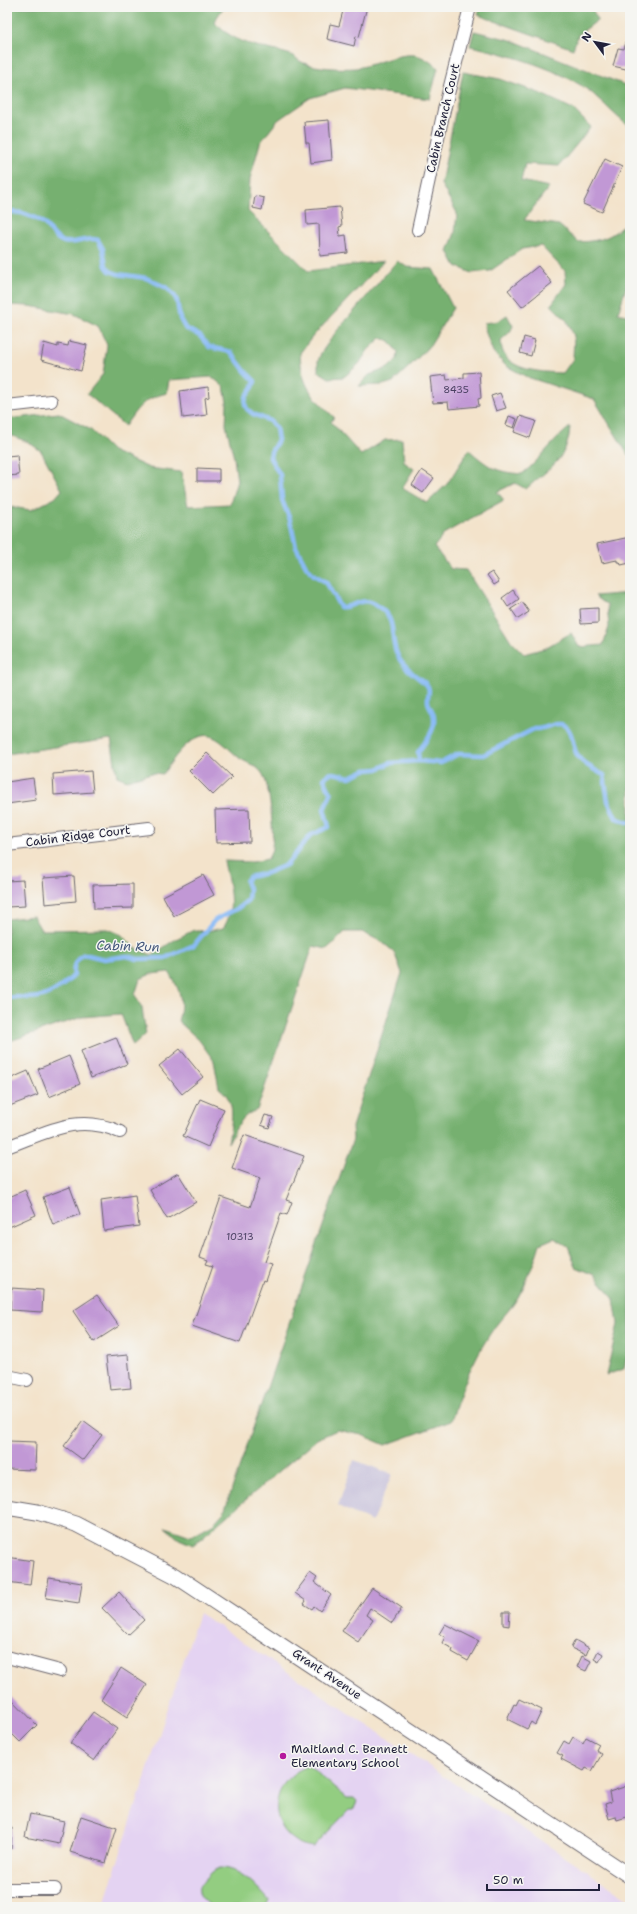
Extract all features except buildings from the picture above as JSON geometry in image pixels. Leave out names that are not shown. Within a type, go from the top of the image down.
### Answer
[{"type":"street","name":"Cabin Branch Court","points":[[418,230],[444,110],[470,7]]},
{"type":"street","points":[[7,406],[51,401]]},
{"type":"street","name":"Cabin Ridge Court","points":[[7,845],[149,828]]},
{"type":"street","points":[[7,1147],[66,1125],[82,1123],[99,1124],[120,1132]]},
{"type":"street","points":[[7,1376],[26,1380]]},
{"type":"street","name":"Grant Avenue","points":[[7,1507],[37,1512],[76,1524],[176,1576],[206,1594],[630,1876]]},
{"type":"street","points":[[7,1656],[60,1671]]},
{"type":"street","points":[[7,1889],[55,1889]]},
{"type":"shaded area","points":[[354,1460],[392,1474],[372,1522],[338,1506]]},
{"type":"shaded area","name":"Maitland C. Bennett Elementary School","points":[[199,1613],[630,1900],[630,1907],[103,1907]]},
{"type":"green space","points":[[7,7],[226,7],[223,8],[214,22],[222,30],[249,44],[290,55],[309,65],[329,68],[355,68],[400,56],[415,55],[424,58],[438,68],[430,99],[345,88],[310,98],[278,120],[260,143],[250,179],[248,211],[308,271],[384,261],[313,336],[300,353],[303,374],[309,390],[334,417],[331,422],[361,455],[385,440],[402,439],[404,462],[414,469],[402,488],[427,503],[447,484],[469,450],[493,468],[505,472],[522,474],[535,463],[557,438],[570,427],[566,448],[550,469],[526,489],[515,483],[497,492],[504,500],[445,533],[434,547],[451,569],[466,570],[511,641],[524,654],[545,648],[571,633],[579,647],[603,645],[609,627],[607,605],[595,596],[630,593],[630,1342],[624,1369],[606,1375],[618,1324],[614,1299],[595,1275],[576,1267],[568,1246],[554,1238],[540,1244],[525,1284],[513,1305],[492,1330],[472,1366],[451,1421],[385,1445],[362,1435],[337,1430],[317,1439],[193,1545],[179,1539],[165,1527],[191,1536],[214,1523],[224,1512],[353,1139],[352,1127],[402,973],[394,952],[382,942],[362,932],[345,932],[327,949],[313,946],[257,1110],[251,1112],[243,1119],[228,1143],[232,1113],[229,1100],[219,1088],[214,1061],[199,1040],[178,1021],[181,1007],[180,995],[169,972],[151,974],[140,979],[135,995],[142,1008],[146,1034],[133,1046],[121,1014],[82,1017],[7,1042],[7,919],[33,916],[41,930],[108,929],[122,935],[135,948],[152,955],[176,939],[194,930],[207,931],[223,928],[230,913],[231,904],[224,861],[252,862],[268,859],[272,851],[272,821],[267,787],[262,773],[222,743],[213,737],[206,735],[198,737],[184,747],[163,774],[152,773],[127,780],[117,776],[111,739],[7,754],[7,531],[9,530],[11,507],[31,510],[55,498],[62,490],[41,451],[28,442],[7,434],[7,419],[59,413],[91,430],[112,451],[149,468],[181,472],[188,506],[230,504],[237,481],[234,458],[226,425],[227,402],[224,387],[212,377],[169,380],[167,393],[152,398],[142,404],[125,426],[87,394],[103,374],[107,345],[98,326],[74,314],[29,306],[7,305]]},
{"type":"green space","points":[[480,7],[591,7],[598,20],[578,35],[573,49],[478,15]]},
{"type":"green space","points":[[474,31],[511,40],[630,87],[630,127],[593,94],[567,78],[517,58],[470,46]]},
{"type":"green space","points":[[463,72],[500,79],[539,93],[573,109],[591,127],[559,166],[525,164],[521,181],[549,187],[524,220],[559,225],[578,242],[601,239],[614,233],[630,216],[630,275],[618,313],[630,316],[630,458],[594,399],[527,377],[506,366],[493,352],[486,333],[484,323],[498,321],[507,315],[513,326],[510,332],[501,340],[502,350],[507,358],[514,364],[523,368],[543,372],[563,373],[573,359],[574,336],[567,321],[551,305],[566,284],[565,271],[541,246],[522,249],[490,271],[472,273],[456,266],[448,251],[455,233],[457,213],[441,184]]},
{"type":"green space","points":[[397,261],[407,267],[433,269],[453,308],[430,345],[393,382],[383,385],[359,386],[369,375],[388,368],[397,359],[398,352],[390,341],[381,338],[368,350],[359,364],[344,377],[329,378],[318,371],[318,361],[321,353],[336,332]]},
{"type":"green space","points":[[309,1766],[347,1798],[354,1798],[357,1801],[353,1810],[349,1810],[313,1847],[298,1842],[286,1832],[280,1822],[277,1811],[277,1800],[281,1789],[288,1779],[297,1771]]},
{"type":"green space","points":[[220,1868],[234,1871],[252,1882],[269,1901],[266,1907],[212,1907],[207,1903],[199,1893],[199,1886],[212,1872]]},
{"type":"waterway","points":[[7,210],[22,213],[40,221],[45,224],[60,241],[69,243],[89,239],[98,240],[103,249],[106,266],[110,271],[118,274],[146,278],[167,288],[174,295],[177,301],[180,319],[185,328],[200,336],[209,347],[231,352],[245,371],[255,381],[246,397],[245,404],[247,409],[253,414],[270,421],[276,428],[278,440],[271,452],[270,458],[280,475],[282,500],[290,520],[296,547],[306,566],[314,575],[326,582],[340,607],[363,601],[372,603],[381,608],[390,619],[394,646],[399,659],[405,667],[427,685],[429,692],[428,702],[433,713],[434,724],[428,739],[418,752],[419,761]]},
{"type":"waterway","name":"Cabin Run","points":[[7,998],[39,997],[54,991],[74,975],[75,963],[84,954],[104,959],[127,956],[138,959],[165,958],[194,945],[215,920],[238,908],[248,900],[249,889],[246,881],[249,877],[267,873],[286,865],[311,835],[329,827],[324,809],[331,794],[324,779],[332,773],[350,777],[365,770],[378,769],[390,763],[419,761],[441,763],[458,754],[483,755],[534,729],[560,724],[567,727],[571,734],[575,751],[579,758],[604,775],[608,801],[616,818],[630,823]]},
{"type":"place","name":"Maitland C. Bennett Elementary School","points":[[283,1756]]}]
